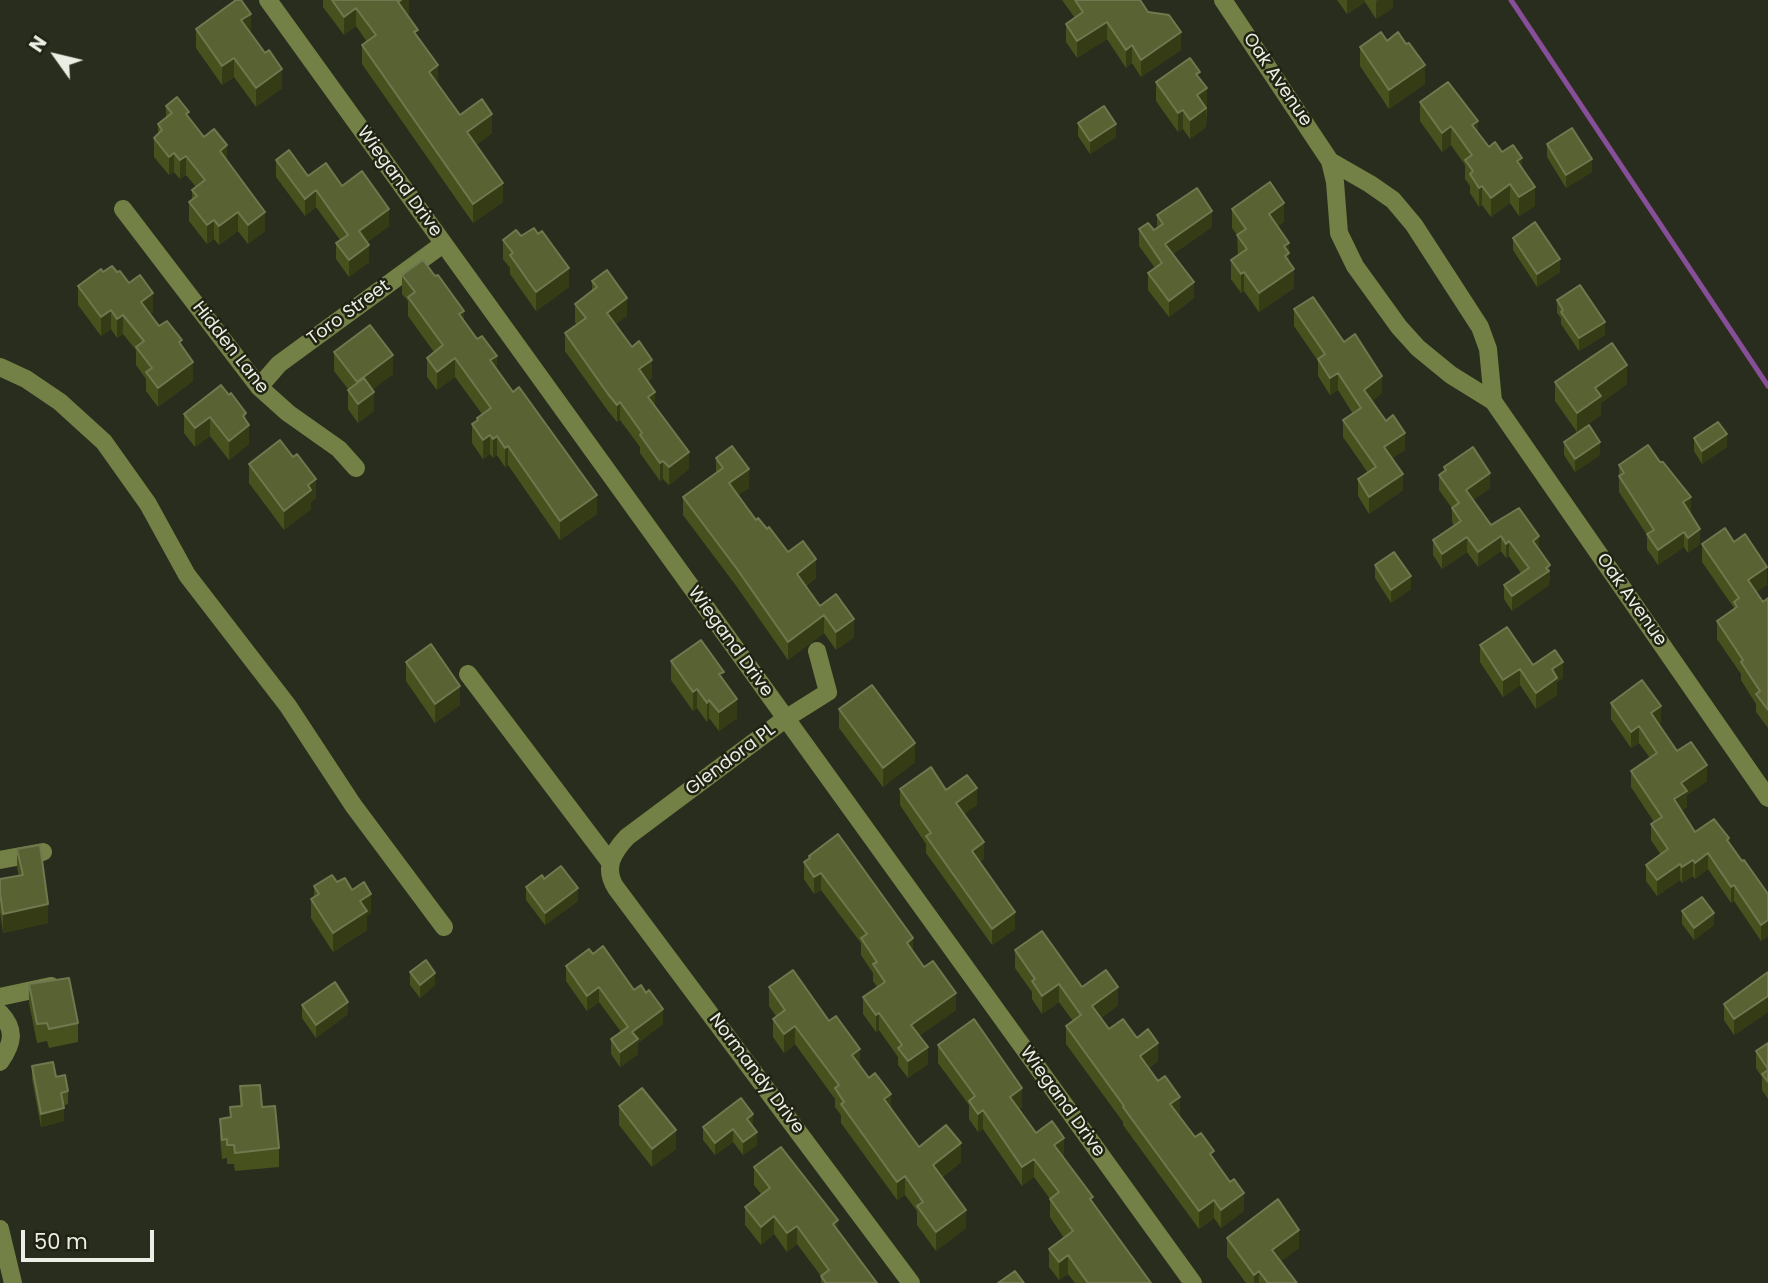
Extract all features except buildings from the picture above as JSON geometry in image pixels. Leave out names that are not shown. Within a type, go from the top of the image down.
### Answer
[{"type":"street","name":"Wiegand Drive","points":[[268,0],[1193,1283]]},
{"type":"street","name":"Oak Avenue","points":[[1223,0],[1330,161],[1335,182],[1339,233],[1356,266],[1399,327],[1418,348],[1451,375],[1493,401],[1768,798]]},
{"type":"street","name":"Oak Avenue","points":[[1330,161],[1393,200],[1414,225],[1480,327],[1488,349],[1493,401]]},
{"type":"street","name":"Hidden Lane","points":[[123,209],[259,387],[288,413],[339,449],[356,468]]},
{"type":"street","name":"Toro Street","points":[[259,387],[279,364],[443,244]]},
{"type":"street","points":[[0,368],[26,379],[60,402],[104,442],[148,504],[187,575],[288,706],[353,805],[444,927]]},
{"type":"street","name":"Glendora PL","points":[[610,862],[615,849],[627,837],[785,719],[828,692],[817,651]]},
{"type":"street","name":"Normandy Drive","points":[[468,674],[610,862],[616,888],[911,1283]]},
{"type":"street","points":[[0,860],[43,852]]},
{"type":"street","points":[[0,996],[63,984]]},
{"type":"street","points":[[0,1013],[11,1029],[12,1041],[0,1062]]},
{"type":"street","points":[[0,1229],[13,1283]]},
{"type":"waterway","points":[[1511,0],[1768,386]]}]
